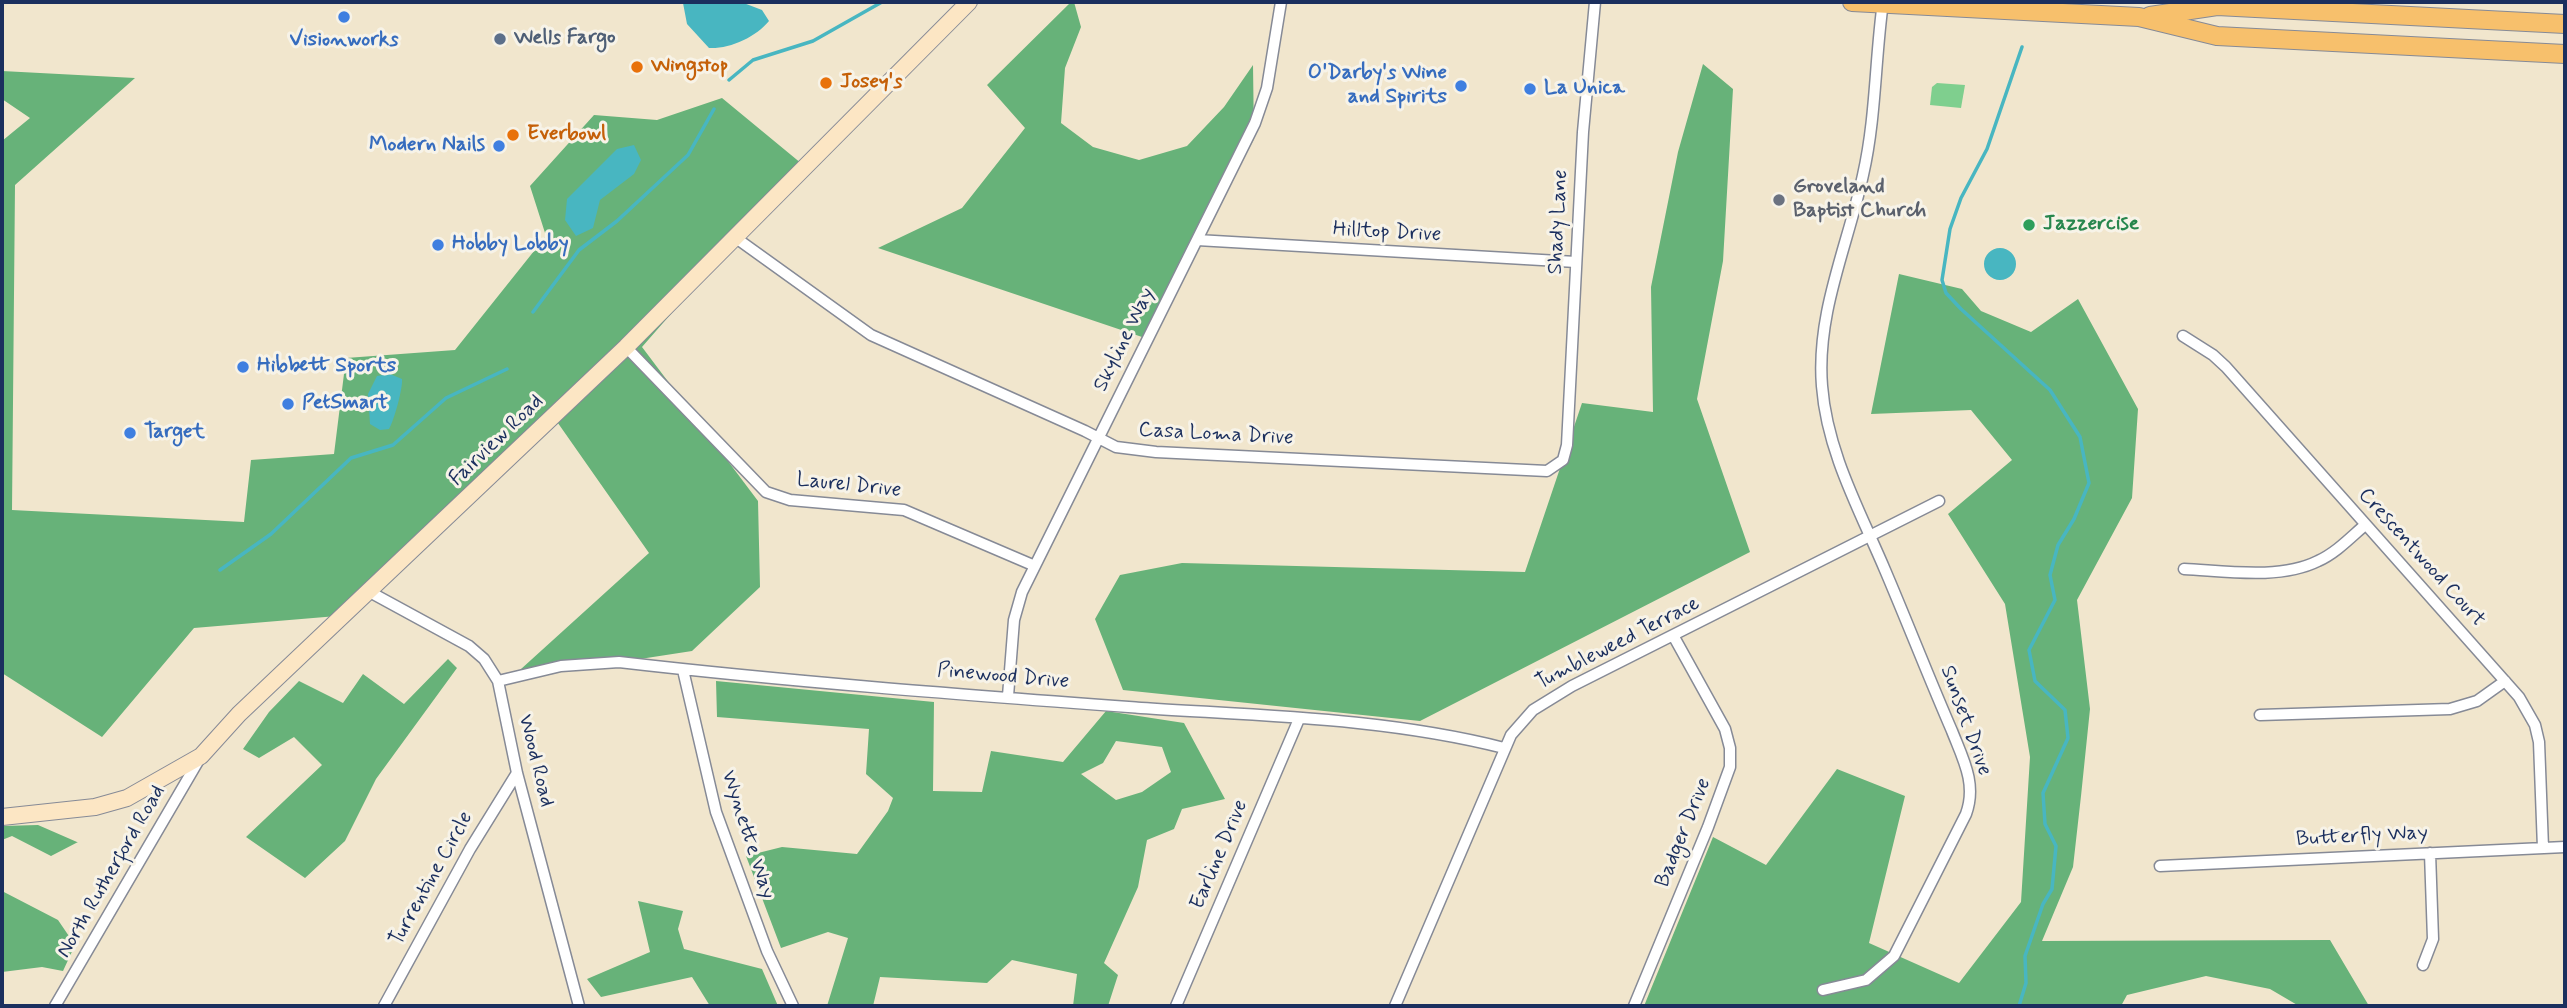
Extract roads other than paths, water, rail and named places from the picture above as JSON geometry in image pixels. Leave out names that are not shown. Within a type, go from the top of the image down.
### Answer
[{"type":"main road","points":[[1852,2],[2139,17],[2217,36],[2565,54]]},
{"type":"main road","points":[[2139,17],[2217,6],[2565,24]]},
{"type":"main road","points":[[2385,46],[2386,15]]},
{"type":"street","name":"Fairview Road","points":[[2,817],[112,803],[144,790],[201,756],[239,713],[626,347],[969,2]]},
{"type":"street","name":"Skyline Way","points":[[1008,696],[1014,620],[1035,566],[1263,103],[1281,2]]},
{"type":"street","name":"Shady Lane","points":[[1567,445],[1576,262],[1595,2]]},
{"type":"street","name":"Sunset Drive","points":[[1823,990],[1866,980],[1894,956],[1966,814],[1971,794],[1964,762],[1832,442],[1821,368],[1827,309],[1856,206],[1869,144],[1883,2]]},
{"type":"street","name":"Casa Loma Drive","points":[[736,238],[871,335],[1116,447],[1156,452],[1542,471],[1558,465],[1567,445]]},
{"type":"street","name":"Hilltop Drive","points":[[1197,240],[1576,262]]},
{"type":"street","name":"Crescentwood Court","points":[[2183,336],[2213,355],[2226,367],[2528,710],[2539,742],[2543,848]]},
{"type":"street","name":"Laurel Drive","points":[[626,347],[766,492],[790,500],[904,510],[1035,566]]},
{"type":"street","name":"Tumbleweed Terrace","points":[[1395,1006],[1504,748],[1522,721],[1546,700],[1939,501]]},
{"type":"street","points":[[2184,569],[2269,571],[2307,566],[2330,555],[2365,525]]},
{"type":"street","name":"Wood Road","points":[[368,591],[468,646],[484,659],[498,681],[517,773],[579,1006]]},
{"type":"street","name":"Badger Drive","points":[[1634,1006],[1730,767],[1730,748],[1724,729],[1674,637]]},
{"type":"street","name":"Pinewood Drive","points":[[498,681],[588,662],[1431,730],[1504,748]]},
{"type":"street","name":"Wynette Way","points":[[683,670],[716,812],[767,951],[793,1006]]},
{"type":"street","points":[[2260,715],[2450,709],[2477,701],[2505,681]]},
{"type":"street","name":"Earline Drive","points":[[1176,1006],[1298,719]]},
{"type":"street","name":"North Rutherford Road","points":[[55,1006],[201,756]]},
{"type":"street","name":"Turrentine Circle","points":[[384,1006],[470,849],[517,773]]},
{"type":"street","name":"Butterfly Way","points":[[2160,866],[2565,847]]},
{"type":"street","points":[[2423,965],[2433,939],[2430,853]]},
{"type":"water","points":[[741,2],[762,10],[769,21],[742,41],[709,48],[687,24],[683,3]]},
{"type":"water","points":[[634,145],[641,160],[634,174],[600,200],[593,228],[576,236],[565,220],[567,199],[617,149]]},
{"type":"water","points":[[2000,248],[2011,253],[2016,264],[2011,275],[2000,280],[1989,275],[1984,264],[1989,253]]},
{"type":"water","points":[[390,374],[402,379],[401,389],[389,429],[380,430],[370,424],[368,394],[377,376]]},
{"type":"waterway","points":[[729,80],[753,60],[813,41],[882,2]]},
{"type":"waterway","points":[[2019,1006],[2026,983],[2025,956],[2043,904],[2052,889],[2056,846],[2045,824],[2043,793],[2068,738],[2065,710],[2035,681],[2029,650],[2055,600],[2050,575],[2058,545],[2074,519],[2089,483],[2080,437],[2050,390],[1961,309],[1946,293],[1942,280],[1950,229],[1961,198],[1987,149],[2022,47]]},
{"type":"waterway","points":[[533,312],[579,250],[617,221],[688,155],[714,109]]},
{"type":"waterway","points":[[220,570],[271,534],[351,458],[393,445],[446,398],[507,369]]},
{"type":"place","name":"Visionworks","points":[[344,17]]},
{"type":"place","name":"Wells Fargo","points":[[500,39]]},
{"type":"place","name":"Wingstop","points":[[637,67]]},
{"type":"place","name":"Josey's","points":[[826,83]]},
{"type":"place","name":"O'Darby's Wine and Spirits","points":[[1461,86]]},
{"type":"place","name":"La Unica","points":[[1530,89]]},
{"type":"place","name":"Everbowl","points":[[513,135]]},
{"type":"place","name":"Modern Nails","points":[[499,146]]},
{"type":"place","name":"Groveland Baptist Church","points":[[1779,200]]},
{"type":"place","name":"Jazzercise","points":[[2029,225]]},
{"type":"place","name":"Hobby Lobby","points":[[438,245]]},
{"type":"place","name":"Hibbett Sports","points":[[243,367]]},
{"type":"place","name":"PetSmart","points":[[288,404]]},
{"type":"place","name":"Target","points":[[130,433]]}]
